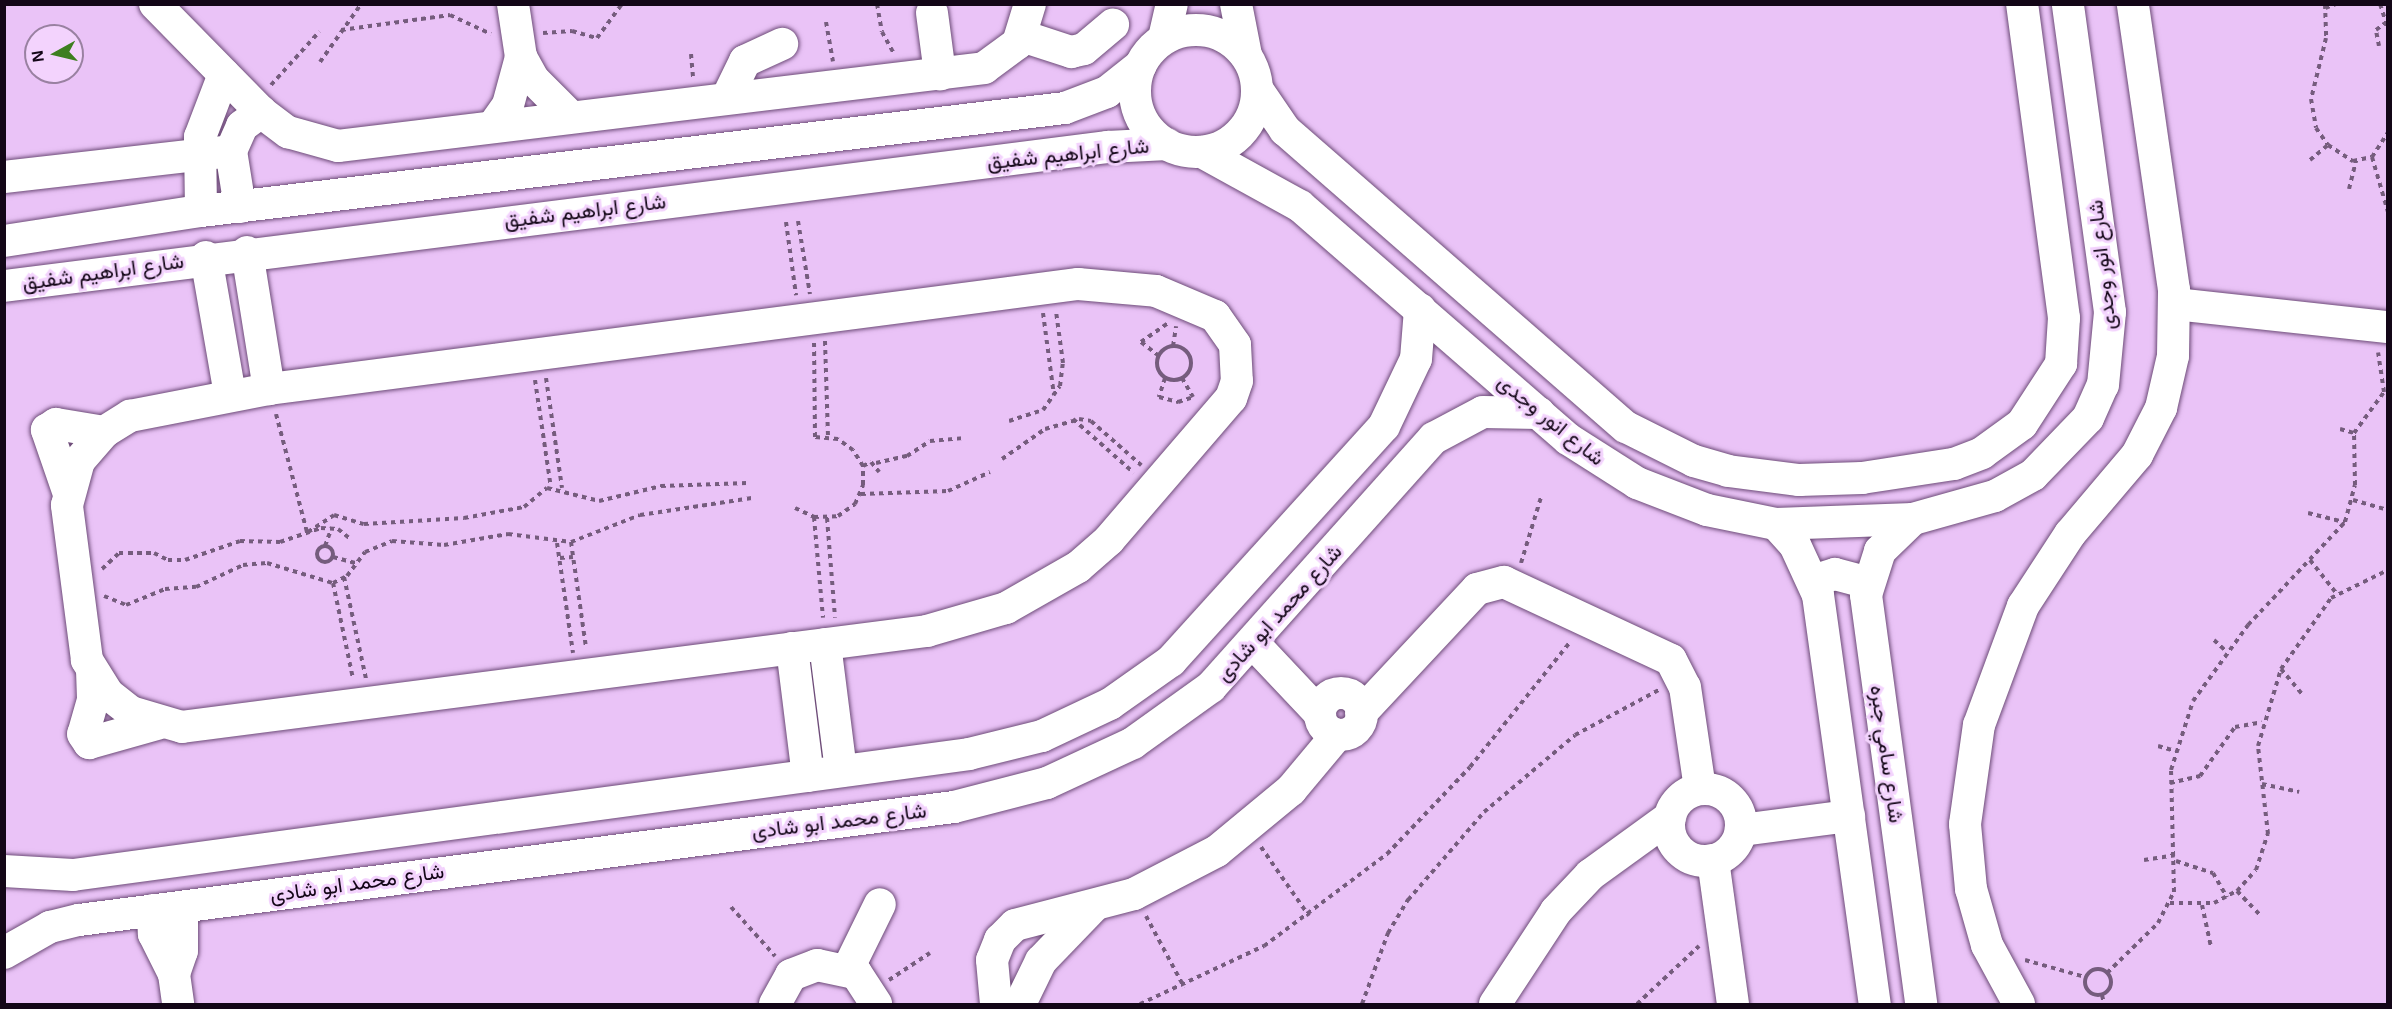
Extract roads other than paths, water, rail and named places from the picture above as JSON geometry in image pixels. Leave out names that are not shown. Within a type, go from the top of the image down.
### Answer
[{"type":"street","points":[[155,4],[258,108],[288,132],[338,146],[570,116],[926,75],[997,62],[1022,36],[1030,4]]},
{"type":"street","points":[[1172,4],[1164,38],[1141,65],[1136,100],[1141,118],[1167,144],[1202,152],[1219,147],[1241,131],[1257,89],[1246,55],[1236,4]]},
{"type":"street","name":"شارع انور وجدى","points":[[1257,89],[1304,147],[1594,403],[1658,445],[1694,461],[1763,477],[1862,478],[1953,464],[1982,453],[2022,424],[2061,364],[2064,318],[2022,4]]},
{"type":"street","name":"شارع انور وجدى","points":[[1202,152],[1300,206],[1539,413],[1600,462],[1636,483],[1707,510],[1776,524],[1913,519],[1995,496],[2060,453],[2088,418],[2110,349],[2110,312],[2068,4]]},
{"type":"street","points":[[2019,1005],[1985,937],[1971,889],[1965,824],[1971,766],[1990,684],[2045,569],[2120,478],[2150,432],[2169,382],[2175,304],[2133,4]]},
{"type":"street","points":[[926,75],[932,13]]},
{"type":"street","points":[[1022,36],[1071,52],[1113,25]]},
{"type":"street","points":[[1164,38],[1181,31],[1208,31],[1233,42],[1246,55]]},
{"type":"street","points":[[517,32],[534,80],[570,116]]},
{"type":"street","points":[[494,126],[511,97],[517,32]]},
{"type":"street","points":[[727,98],[745,61],[782,44]]},
{"type":"street","name":"شارع ابراهيم شفيق","points":[[4,242],[201,211],[1065,108],[1107,92],[1141,65]]},
{"type":"street","points":[[201,211],[198,153],[224,74]]},
{"type":"street","points":[[240,207],[231,151],[242,126],[258,108]]},
{"type":"street","points":[[1065,108],[1073,125],[1066,152]]},
{"type":"street","name":"شارع ابراهيم شفيق","points":[[4,286],[206,257],[1066,152],[1167,144]]},
{"type":"street","points":[[4,177],[231,151]]},
{"type":"street","points":[[309,198],[316,244]]},
{"type":"street","points":[[247,252],[269,389]]},
{"type":"street","points":[[206,257],[230,395]]},
{"type":"street","points":[[1104,284],[1156,291],[1198,307],[1227,329],[1239,363],[1231,398],[1156,485],[1078,567],[1006,608],[927,631],[831,643],[182,727],[157,724],[89,743],[83,734],[93,700],[92,670],[70,557],[69,494],[79,461],[104,432],[130,416],[269,389],[537,357],[812,317],[1046,288],[1104,284]]},
{"type":"street","points":[[2175,304],[2380,326]]},
{"type":"street","points":[[4,871],[44,877],[808,776],[1006,746],[1076,722],[1141,684],[1198,635],[1388,421],[1416,359],[1420,309]]},
{"type":"street","name":"شارع محمد ابو شادى","points":[[4,953],[50,927],[154,910],[1001,798],[1091,765],[1133,743],[1211,687],[1261,638],[1423,451],[1457,422],[1483,412],[1539,413]]},
{"type":"street","points":[[1388,421],[1423,451]]},
{"type":"street","points":[[69,494],[47,430],[56,424],[104,432]]},
{"type":"street","points":[[2022,424],[2060,453]]},
{"type":"street","points":[[1636,483],[1658,445]]},
{"type":"street","name":"شارع سامي جبره","points":[[1913,519],[1880,551],[1868,583],[1868,618],[1921,1005]]},
{"type":"street","points":[[1776,524],[1813,581],[1848,806],[1875,1005]]},
{"type":"street","points":[[1813,581],[1835,574],[1868,583]]},
{"type":"street","points":[[1261,638],[1330,714],[1354,730],[1361,713],[1477,589],[1490,583],[1514,586],[1663,653],[1683,680],[1700,789]]},
{"type":"street","points":[[831,643],[841,771]]},
{"type":"street","points":[[792,648],[808,776]]},
{"type":"street","points":[[92,670],[108,694],[157,724]]},
{"type":"street","points":[[996,1005],[992,960],[1000,940],[1015,925],[1035,915],[1092,908],[1134,894],[1248,828],[1291,790],[1330,714]]},
{"type":"street","points":[[1495,1005],[1556,911],[1590,875],[1670,817],[1676,804],[1700,789],[1723,793],[1740,820],[1731,849],[1713,860],[1685,855],[1675,844],[1670,817]]},
{"type":"street","points":[[1740,820],[1848,806]]},
{"type":"street","points":[[1713,860],[1733,1005]]},
{"type":"street","points":[[120,868],[154,910],[154,934],[176,989]]},
{"type":"street","points":[[848,969],[880,904]]},
{"type":"street","points":[[1020,1005],[1041,961],[1092,908]]},
{"type":"street","points":[[775,1005],[791,975],[817,965],[848,969],[873,998]]}]
